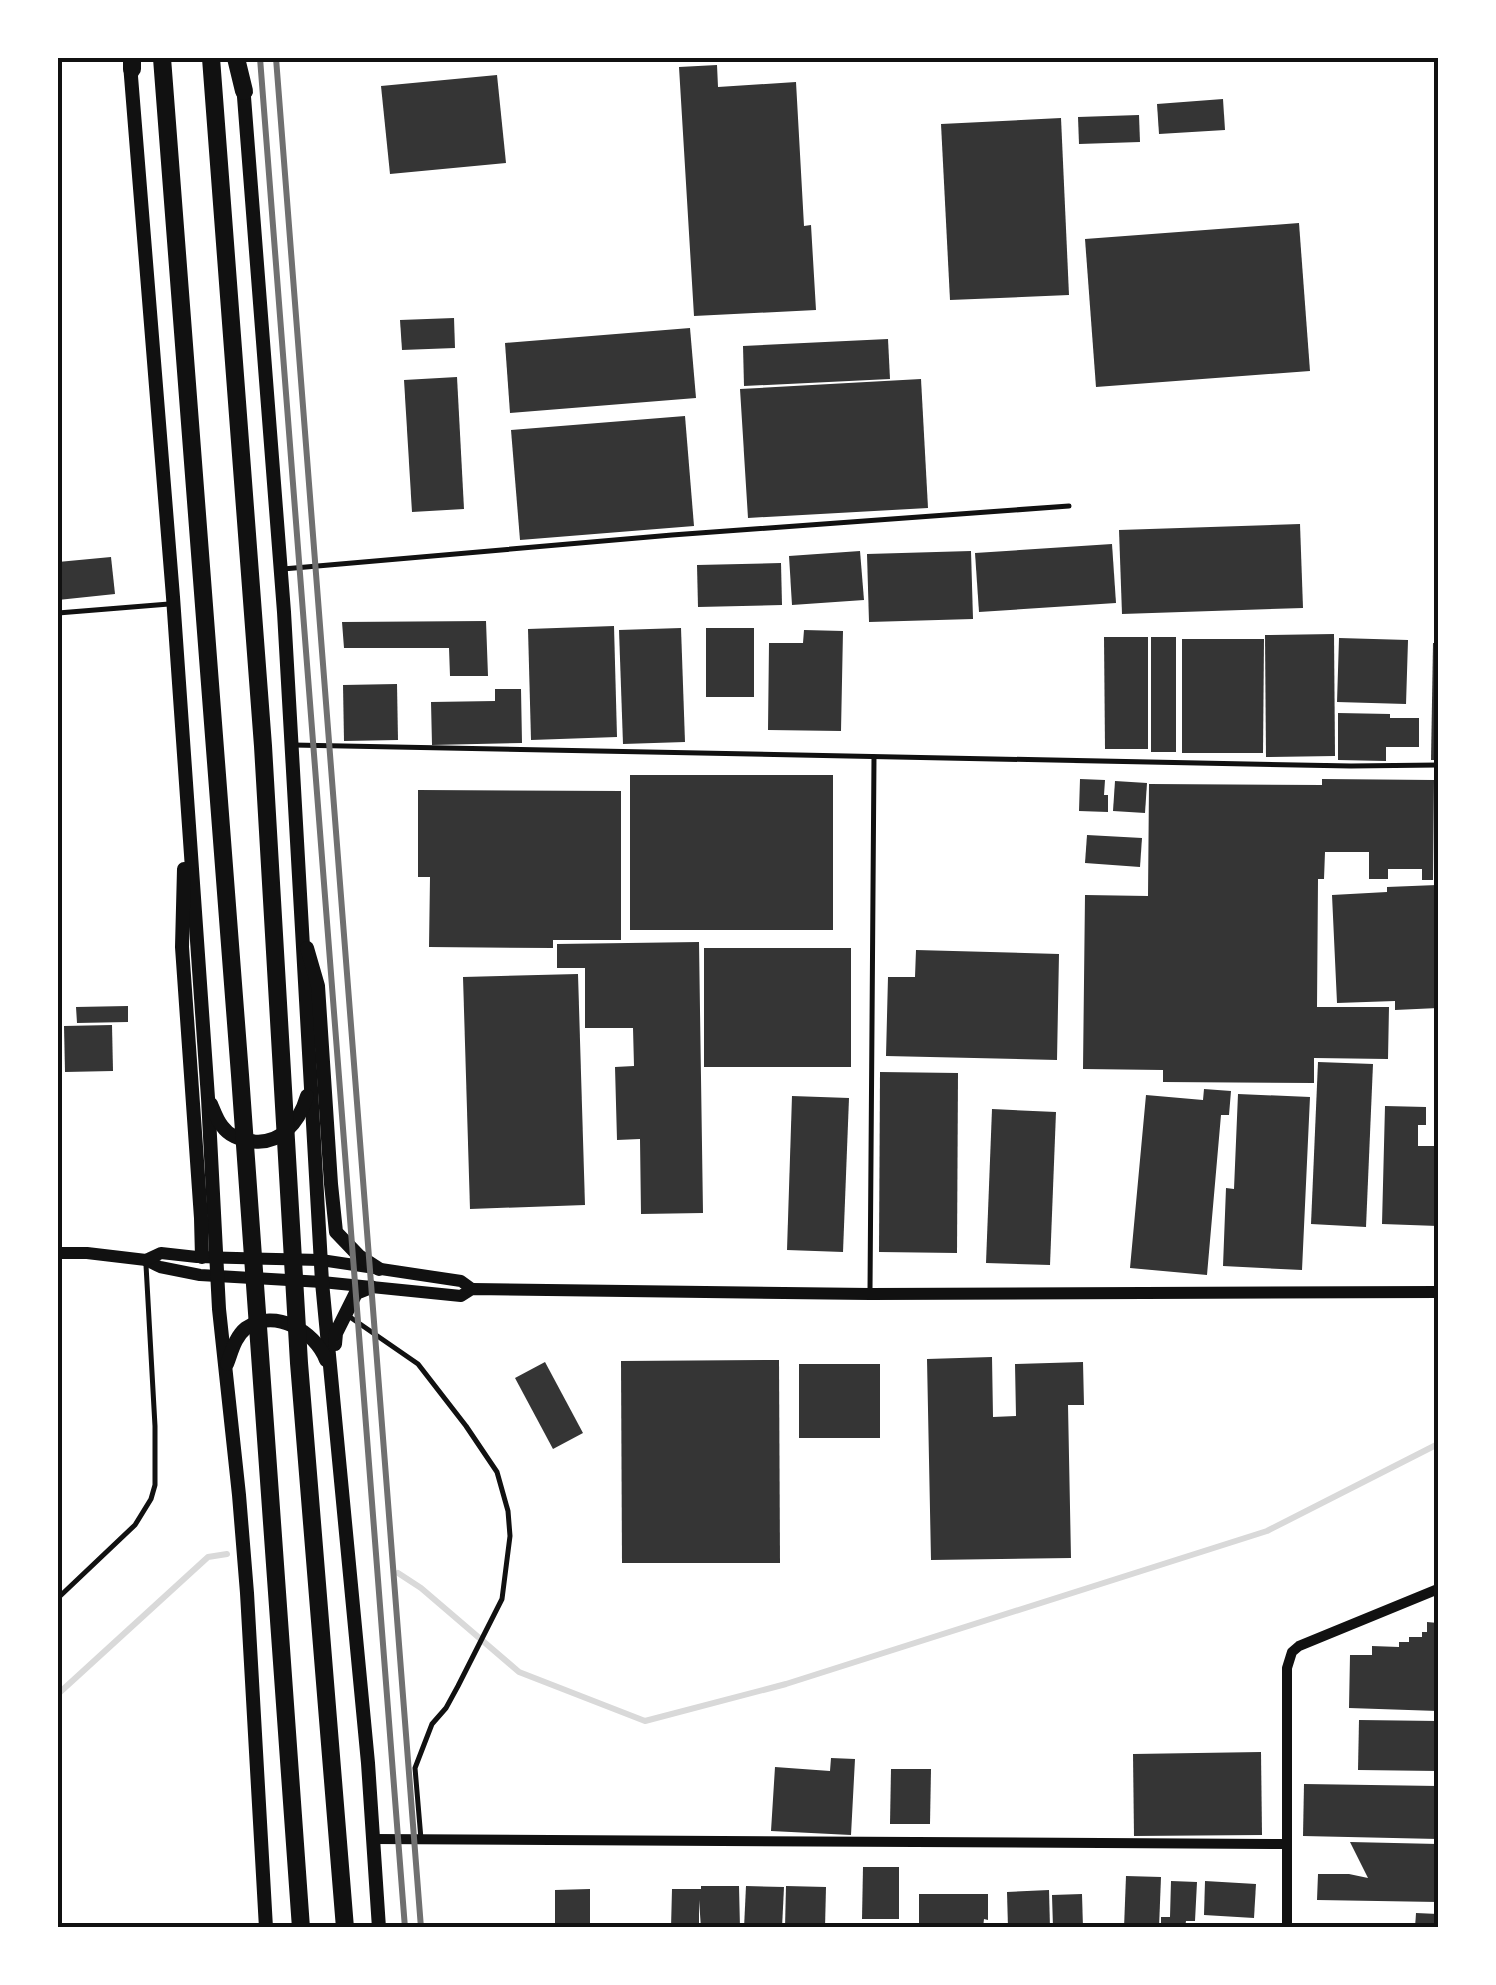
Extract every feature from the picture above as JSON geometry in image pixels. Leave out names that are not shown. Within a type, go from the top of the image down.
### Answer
[{"type":"highway","points":[[238,58],[244,91]]},
{"type":"highway","points":[[212,60],[263,746],[300,1363],[345,1928]]},
{"type":"highway","points":[[162,62],[302,1928]]},
{"type":"main road","points":[[131,61],[208,1098],[210,1258]]},
{"type":"main road","points":[[244,91],[280,570],[322,1282],[380,1928]]},
{"type":"main road","points":[[186,782],[182,946],[201,1218],[218,1277],[239,1495],[266,1928]]},
{"type":"main road","points":[[300,923],[318,986],[336,1232],[359,1256],[380,1269]]},
{"type":"main road","points":[[208,1098],[222,1126],[236,1138],[259,1142],[276,1139],[294,1124],[310,1085]]},
{"type":"main road","points":[[331,1374],[336,1333],[344,1314],[356,1293],[371,1287]]},
{"type":"main road","points":[[226,1369],[235,1342],[247,1327],[271,1320],[311,1336],[322,1350],[331,1374]]},
{"type":"street","points":[[58,1253],[146,1260],[200,1276],[322,1282],[462,1296],[472,1289]]},
{"type":"street","points":[[146,1260],[161,1253],[321,1260],[461,1281],[472,1289],[870,1294],[1438,1292]]},
{"type":"street","points":[[1287,1928],[1288,1668],[1292,1652],[1438,1589]]},
{"type":"street","points":[[374,1839],[1288,1844]]},
{"type":"lane","points":[[280,570],[652,536],[1069,506]]},
{"type":"lane","points":[[58,613],[173,604]]},
{"type":"lane","points":[[290,745],[1438,765]]},
{"type":"lane","points":[[870,1294],[874,755]]},
{"type":"lane","points":[[58,1598],[134,1525],[151,1499],[155,1484],[146,1260]]},
{"type":"lane","points":[[344,1314],[418,1364],[496,1472],[508,1510],[510,1536],[502,1598],[446,1708],[432,1724],[414,1768],[421,1839]]},
{"type":"building","points":[[717,65],[718,87],[796,82],[804,226],[811,225],[816,310],[694,316],[679,67]]},
{"type":"building","points":[[497,75],[506,163],[390,174],[381,86]]},
{"type":"building","points":[[1223,99],[1225,130],[1159,134],[1157,104]]},
{"type":"building","points":[[1139,115],[1140,142],[1079,144],[1078,117]]},
{"type":"building","points":[[1061,118],[1069,295],[950,300],[941,124]]},
{"type":"building","points":[[1299,223],[1310,371],[1096,387],[1085,239]]},
{"type":"building","points":[[454,318],[455,348],[402,350],[400,320]]},
{"type":"building","points":[[690,328],[696,398],[510,413],[505,343]]},
{"type":"building","points":[[888,339],[890,379],[744,386],[743,346]]},
{"type":"building","points":[[457,377],[464,509],[412,512],[404,380]]},
{"type":"building","points":[[921,379],[928,508],[748,518],[740,389]]},
{"type":"building","points":[[685,416],[694,526],[520,540],[511,430]]},
{"type":"building","points":[[1300,524],[1303,608],[1122,614],[1119,530]]},
{"type":"building","points":[[1112,544],[1116,603],[979,612],[975,553]]},
{"type":"building","points":[[860,551],[864,600],[792,605],[789,556]]},
{"type":"building","points":[[971,551],[973,619],[869,622],[867,554]]},
{"type":"building","points":[[111,557],[115,594],[58,600],[58,562]]},
{"type":"building","points":[[781,563],[782,605],[698,607],[697,565]]},
{"type":"building","points":[[486,621],[488,676],[450,676],[449,648],[344,648],[342,622]]},
{"type":"building","points":[[614,626],[617,737],[531,740],[528,629]]},
{"type":"building","points":[[681,628],[685,742],[623,744],[619,630]]},
{"type":"building","points":[[706,628],[754,628],[754,697],[706,697]]},
{"type":"building","points":[[804,630],[843,631],[841,731],[768,730],[769,643],[803,643]]},
{"type":"building","points":[[1334,634],[1335,756],[1266,757],[1265,635]]},
{"type":"building","points":[[1104,637],[1148,637],[1148,749],[1105,749]]},
{"type":"building","points":[[1151,637],[1176,637],[1176,752],[1151,752]]},
{"type":"building","points":[[1339,638],[1408,640],[1406,704],[1337,702]]},
{"type":"building","points":[[1182,639],[1264,639],[1263,753],[1182,753]]},
{"type":"building","points":[[1433,643],[1438,643],[1438,760],[1431,760]]},
{"type":"building","points":[[397,684],[398,740],[344,741],[343,685]]},
{"type":"building","points":[[495,689],[521,689],[522,743],[432,745],[431,702],[495,701]]},
{"type":"building","points":[[1338,713],[1419,718],[1419,747],[1386,747],[1386,761],[1338,760]]},
{"type":"building","points":[[630,775],[833,775],[833,930],[630,930]]},
{"type":"building","points":[[1080,779],[1105,780],[1108,812],[1079,811]]},
{"type":"building","points":[[1322,779],[1434,780],[1433,880],[1422,880],[1422,869],[1388,869],[1388,879],[1369,879],[1369,852],[1325,852],[1324,879],[1318,879],[1317,1007],[1389,1007],[1388,1059],[1314,1058],[1314,1083],[1163,1082],[1163,1070],[1083,1069],[1085,895],[1148,896],[1149,784],[1322,785]]},
{"type":"building","points":[[1115,781],[1147,783],[1145,813],[1113,811]]},
{"type":"building","points":[[418,790],[621,791],[621,940],[553,940],[553,948],[429,947],[430,877],[418,877]]},
{"type":"building","points":[[1087,835],[1142,838],[1140,867],[1085,863]]},
{"type":"building","points":[[1437,885],[1438,1008],[1395,1010],[1395,1001],[1337,1003],[1332,895]]},
{"type":"building","points":[[699,942],[703,1213],[641,1214],[640,1139],[617,1140],[615,1067],[634,1066],[633,1028],[585,1028],[585,968],[557,968],[557,944]]},
{"type":"building","points":[[704,948],[851,948],[851,1067],[704,1067]]},
{"type":"building","points":[[916,950],[1059,954],[1057,1060],[886,1056],[888,977],[915,977]]},
{"type":"building","points":[[578,974],[585,1205],[470,1209],[463,977]]},
{"type":"building","points":[[128,1006],[128,1022],[77,1023],[76,1007]]},
{"type":"building","points":[[112,1025],[113,1071],[65,1072],[64,1026]]},
{"type":"building","points":[[1318,1062],[1373,1064],[1366,1227],[1311,1224]]},
{"type":"building","points":[[880,1072],[958,1073],[957,1253],[879,1252]]},
{"type":"building","points":[[1204,1089],[1231,1091],[1229,1115],[1221,1115],[1207,1275],[1130,1268],[1146,1095],[1203,1100]]},
{"type":"building","points":[[1238,1094],[1310,1097],[1302,1270],[1223,1266],[1226,1188],[1234,1189]]},
{"type":"building","points":[[792,1096],[849,1098],[843,1252],[787,1250]]},
{"type":"building","points":[[1385,1106],[1426,1107],[1426,1125],[1418,1125],[1418,1146],[1438,1146],[1438,1226],[1382,1224]]},
{"type":"building","points":[[992,1109],[1056,1112],[1050,1265],[986,1263]]},
{"type":"building","points":[[992,1357],[993,1417],[1016,1416],[1015,1364],[1083,1362],[1084,1405],[1068,1405],[1071,1558],[931,1560],[927,1359]]},
{"type":"building","points":[[779,1360],[780,1563],[622,1563],[621,1361]]},
{"type":"building","points":[[545,1362],[583,1433],[553,1449],[515,1378]]},
{"type":"building","points":[[799,1364],[880,1364],[880,1438],[799,1438]]},
{"type":"building","points":[[1427,1622],[1438,1623],[1438,1711],[1349,1708],[1350,1655],[1372,1655],[1372,1646],[1399,1647],[1399,1642],[1409,1642],[1409,1637],[1422,1637],[1422,1632],[1427,1632]]},
{"type":"building","points":[[1359,1720],[1438,1721],[1438,1771],[1358,1770]]},
{"type":"building","points":[[1261,1752],[1262,1835],[1134,1836],[1133,1754]]},
{"type":"building","points":[[831,1758],[855,1759],[851,1835],[771,1831],[775,1767],[830,1771]]},
{"type":"building","points":[[891,1769],[931,1769],[930,1824],[890,1824]]},
{"type":"building","points":[[1304,1784],[1438,1786],[1438,1839],[1303,1836]]},
{"type":"building","points":[[1350,1842],[1438,1844],[1438,1902],[1317,1900],[1318,1874],[1368,1878]]},
{"type":"building","points":[[863,1867],[899,1867],[899,1919],[862,1919]]},
{"type":"building","points":[[1126,1876],[1161,1877],[1159,1928],[1124,1928]]},
{"type":"building","points":[[1171,1881],[1197,1882],[1195,1921],[1186,1921],[1185,1928],[1161,1928],[1161,1917],[1170,1917]]},
{"type":"building","points":[[1205,1881],[1256,1884],[1254,1918],[1204,1915]]},
{"type":"building","points":[[739,1886],[740,1928],[701,1928],[699,1900],[699,1928],[671,1928],[672,1889]]},
{"type":"building","points":[[746,1886],[784,1887],[782,1928],[744,1928]]},
{"type":"building","points":[[786,1886],[826,1887],[825,1928],[785,1928]]},
{"type":"building","points":[[590,1889],[590,1928],[555,1928],[555,1890]]},
{"type":"building","points":[[1049,1890],[1050,1928],[1008,1928],[1007,1892]]},
{"type":"building","points":[[919,1894],[988,1894],[988,1920],[984,1919],[983,1928],[919,1928]]},
{"type":"building","points":[[1082,1894],[1083,1928],[1053,1928],[1052,1895]]},
{"type":"building","points":[[1416,1913],[1438,1914],[1438,1928],[1415,1928]]},
{"type":"building","points":[[1262,1923],[1262,1928],[1198,1928],[1198,1924]]},
{"type":"waterway","points":[[398,1573],[519,1672],[645,1721],[786,1684],[1267,1531],[1438,1444]]},
{"type":"waterway","points":[[58,1694],[208,1557],[227,1554]]},
{"type":"railway","points":[[260,58],[405,1928]]},
{"type":"railway","points":[[276,58],[421,1928]]}]
